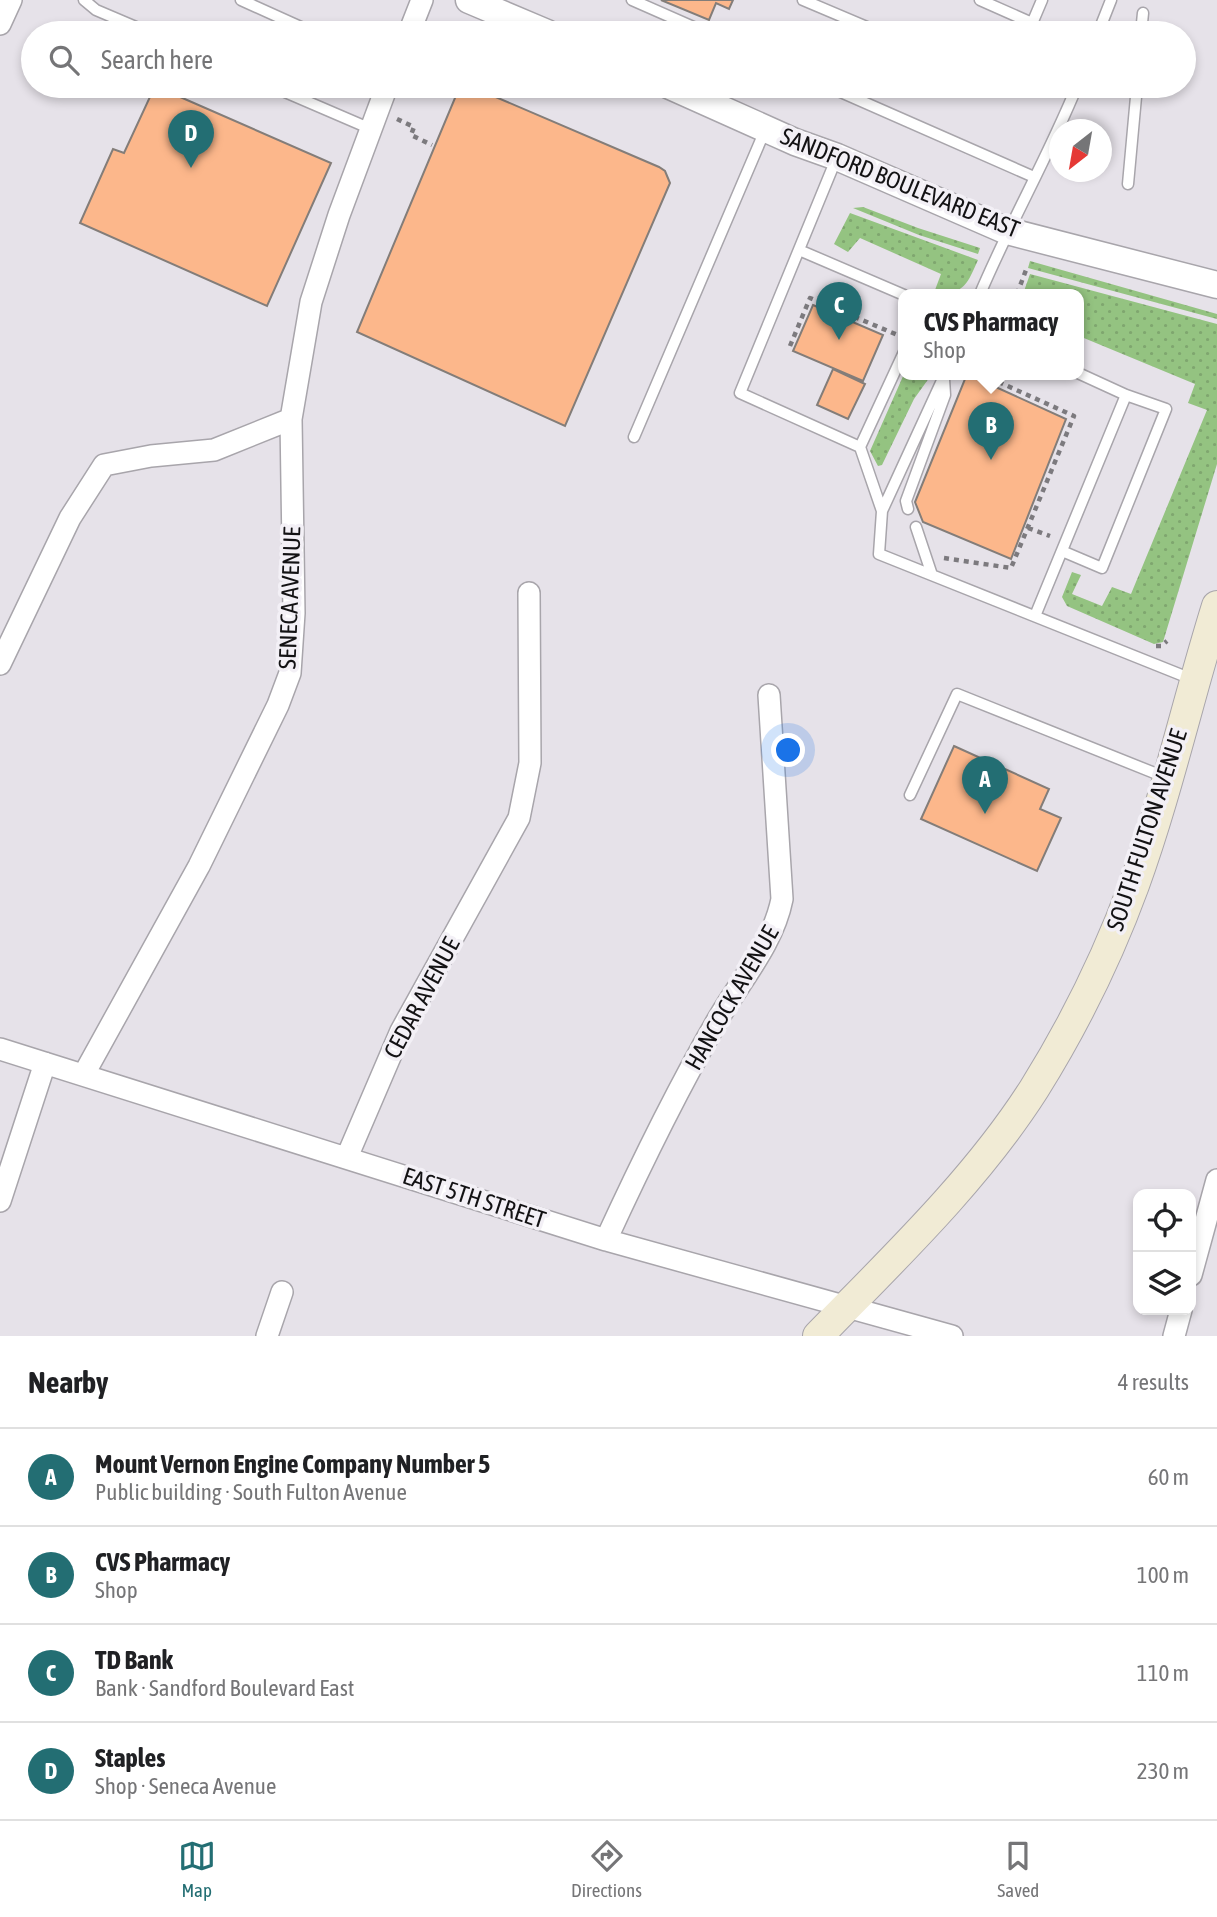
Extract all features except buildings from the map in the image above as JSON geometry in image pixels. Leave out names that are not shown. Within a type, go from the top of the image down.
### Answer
[{"type":"main road","name":"SOUTH FULTON AVENUE","points":[[818,1336],[965,1181],[1033,1090],[1093,983],[1134,884],[1217,606]]},
{"type":"street","points":[[0,24],[11,0]]},
{"type":"street","points":[[414,21],[422,0]]},
{"type":"street","points":[[468,0],[518,21]]},
{"type":"street","name":"SENECA AVENUE","points":[[84,1074],[199,866],[278,705],[290,673],[294,613],[291,419],[311,302],[339,215],[383,98]]},
{"type":"street","name":"SANDFORD BOULEVARD EAST","points":[[697,98],[1007,231],[1217,285]]},
{"type":"street","points":[[0,664],[70,519],[104,465],[151,456],[214,450],[291,419]]},
{"type":"street","name":"CEDAR AVENUE","points":[[347,1157],[401,1031],[519,818],[530,763],[529,593]]},
{"type":"street","name":"HANCOCK AVENUE","points":[[606,1240],[654,1136],[718,1019],[778,919],[782,900],[769,695]]},
{"type":"street","name":"EAST 5TH STREET","points":[[0,1049],[606,1240],[951,1336]]},
{"type":"street","points":[[0,1201],[45,1063]]},
{"type":"street","points":[[1196,1257],[1217,1180]]},
{"type":"street","points":[[267,1336],[282,1292]]},
{"type":"street","points":[[1174,1336],[1180,1315]]},
{"type":"lane","points":[[84,0],[96,10],[122,21]]},
{"type":"lane","points":[[241,0],[287,21]]},
{"type":"lane","points":[[632,0],[680,21]]},
{"type":"lane","points":[[803,0],[853,21]]},
{"type":"lane","points":[[981,0],[1018,21]]},
{"type":"lane","points":[[1033,21],[1042,0]]},
{"type":"lane","points":[[1103,21],[1111,0]]},
{"type":"lane","points":[[1142,21],[1143,13]]},
{"type":"lane","points":[[299,98],[371,129]]},
{"type":"lane","points":[[854,98],[1034,177]]},
{"type":"lane","points":[[982,289],[1007,231],[1072,98]]},
{"type":"lane","points":[[1128,184],[1136,98]]},
{"type":"lane","points":[[634,437],[766,128]]},
{"type":"lane","points":[[837,157],[740,393],[860,447]]},
{"type":"lane","points":[[799,250],[898,292]]},
{"type":"lane","points":[[882,510],[860,447],[898,365]]},
{"type":"lane","points":[[1061,553],[1102,568],[1166,410],[1084,375]]},
{"type":"lane","points":[[942,380],[882,510],[879,554],[1194,680]]},
{"type":"lane","points":[[908,509],[906,501],[946,395],[944,380]]},
{"type":"lane","points":[[1035,616],[1126,395]]},
{"type":"lane","points":[[916,527],[932,575]]},
{"type":"lane","points":[[910,795],[957,694],[1167,778]]},
{"type":"path","points":[[392,116],[414,127],[411,135],[432,145]]},
{"type":"path","points":[[1019,289],[1027,270]]},
{"type":"path","points":[[790,346],[810,298],[898,335]]},
{"type":"path","points":[[925,555],[1011,568],[1074,416],[994,380]]},
{"type":"path","points":[[1028,527],[1051,537],[1061,553]]},
{"type":"path","points":[[1153,646],[1161,646],[1167,641]]},
{"type":"green space","points":[[863,207],[980,248],[978,254],[919,235],[853,208]]},
{"type":"green space","points":[[850,213],[978,260],[960,289],[935,289],[941,274],[860,238],[848,252],[834,244]]},
{"type":"green space","points":[[1030,261],[1217,314],[1217,319],[1028,268]]},
{"type":"green space","points":[[1030,274],[1217,324],[1217,464],[1163,642],[1154,644],[1067,606],[1062,597],[1072,572],[1081,575],[1072,594],[1102,606],[1112,587],[1131,594],[1207,410],[1188,403],[1195,384],[1084,338],[1084,289],[1025,289]]},
{"type":"green space","points":[[901,380],[928,380],[914,399],[882,465],[878,466],[870,451]]},
{"type":"place","name":"Staples","points":[[191,168]]},
{"type":"place","name":"TD Bank","points":[[839,340]]},
{"type":"place","name":"CVS Pharmacy","points":[[991,460]]},
{"type":"place","name":"Mount Vernon Engine Company Number 5","points":[[985,814]]}]
